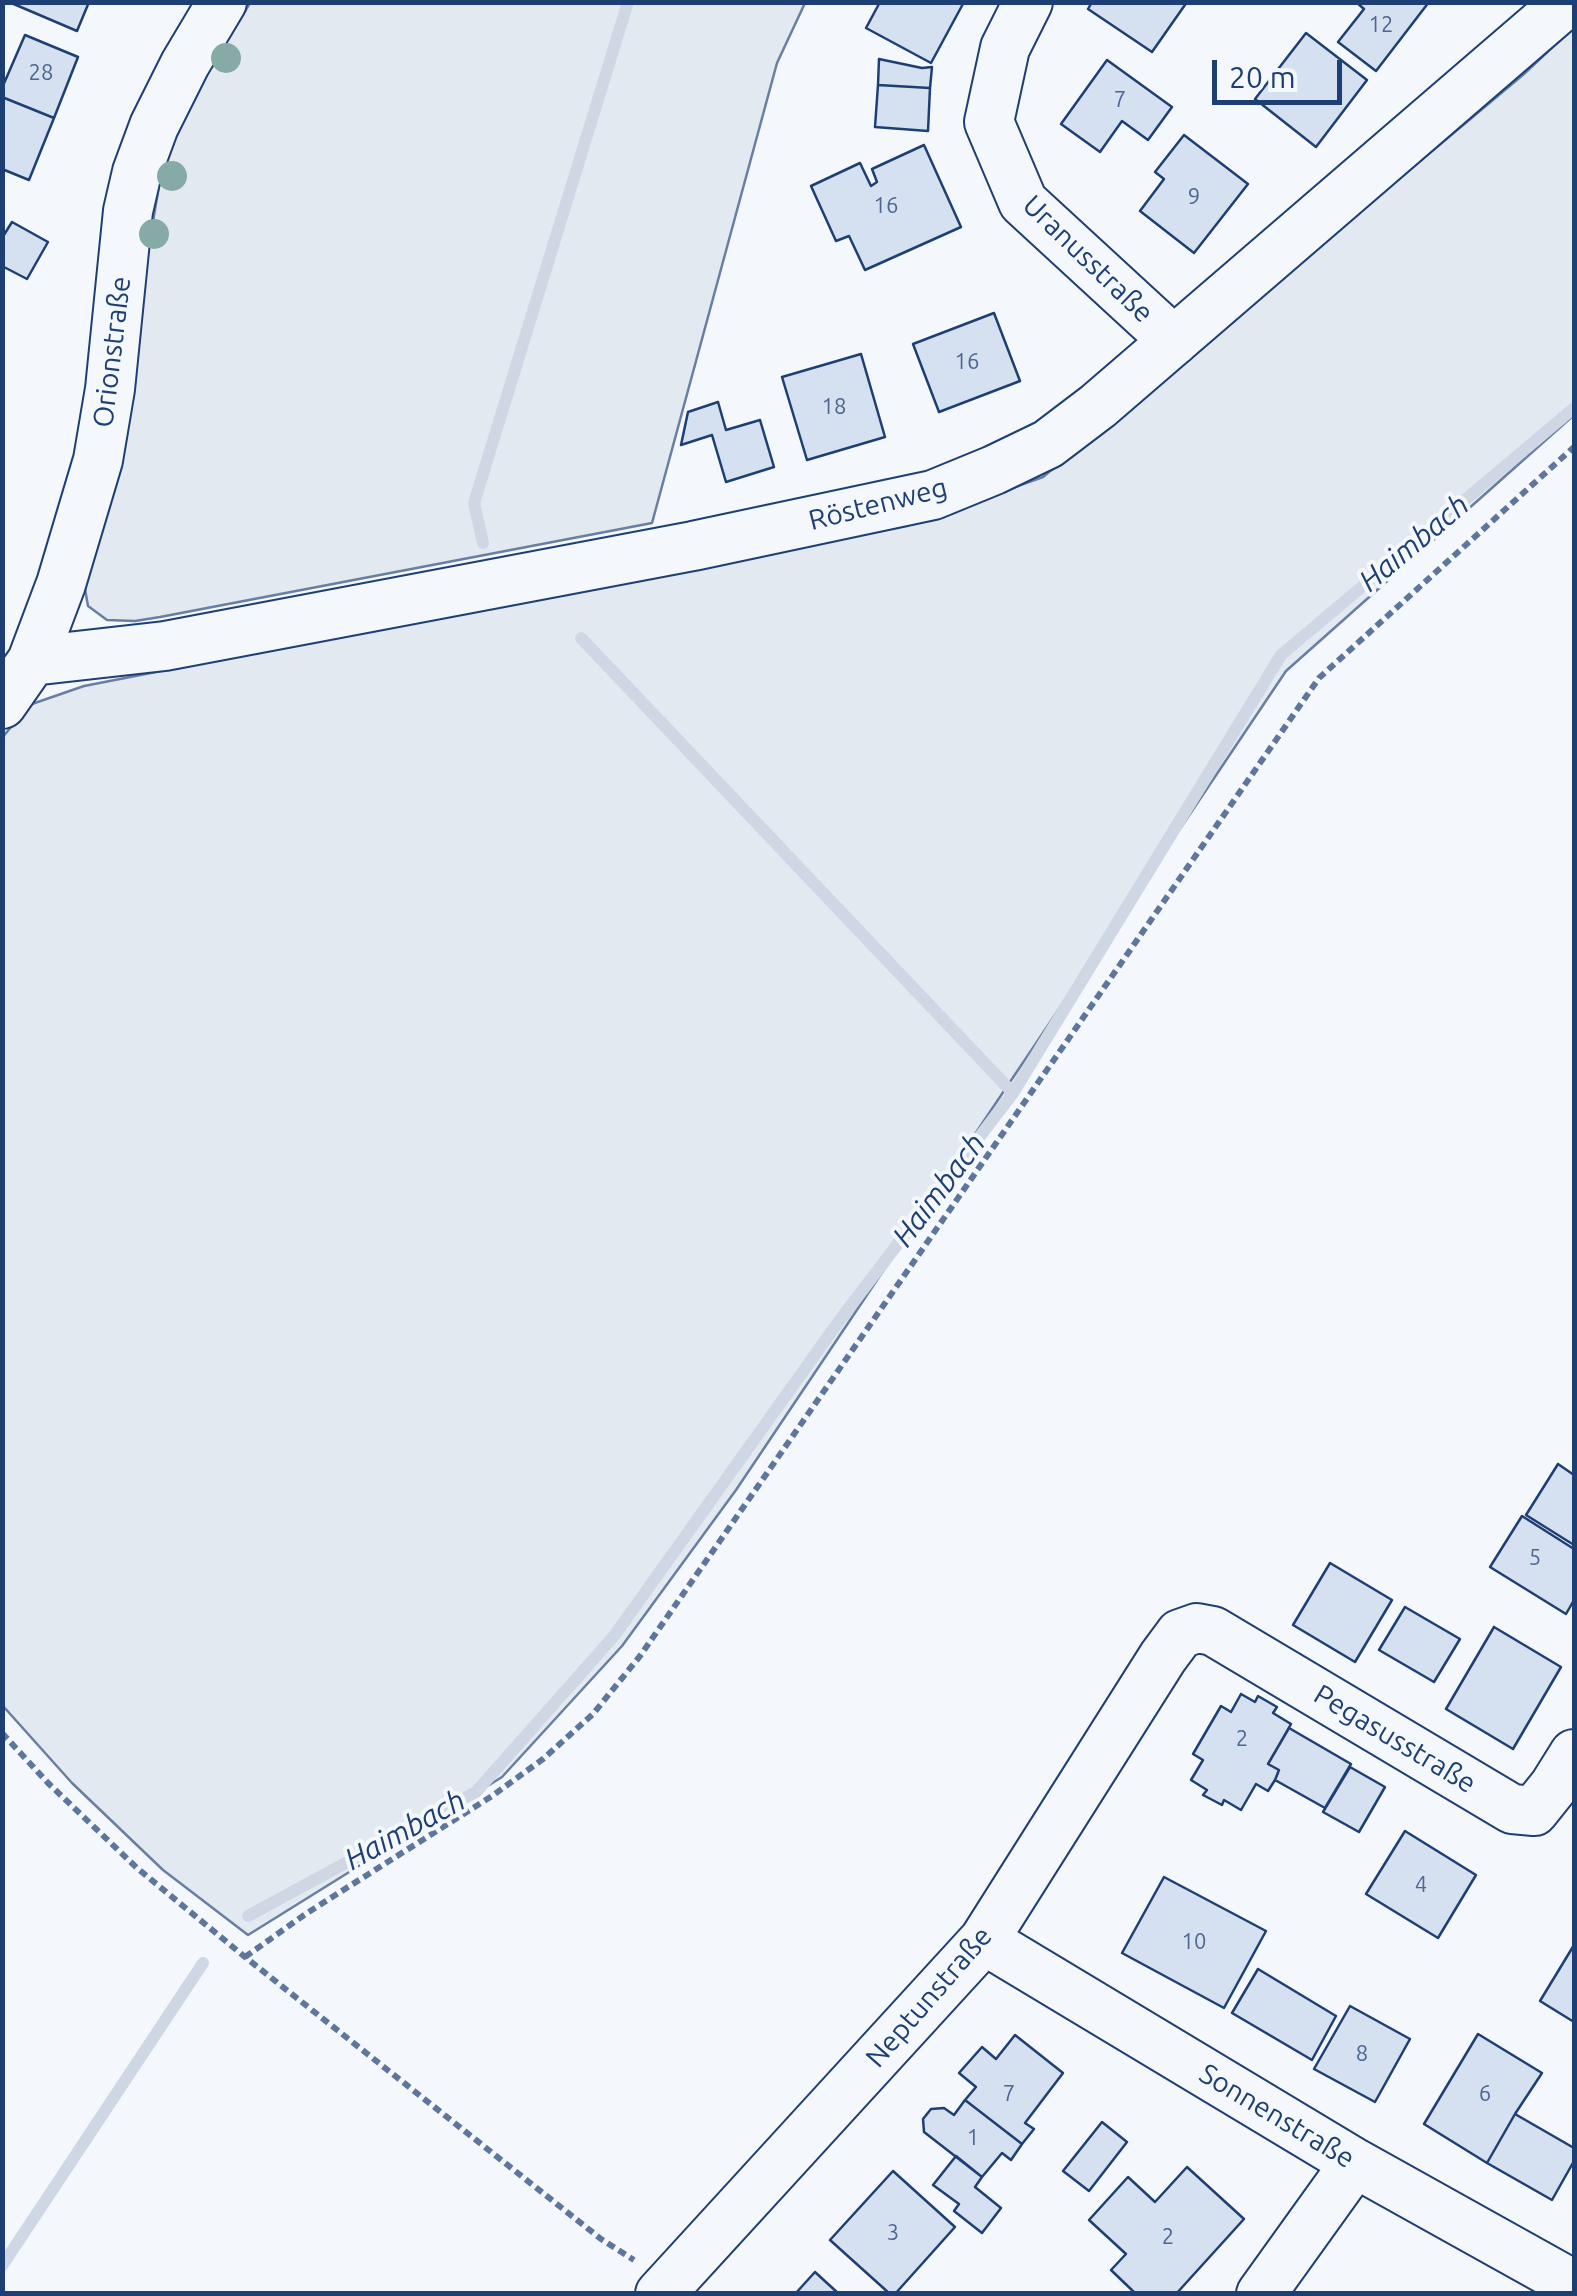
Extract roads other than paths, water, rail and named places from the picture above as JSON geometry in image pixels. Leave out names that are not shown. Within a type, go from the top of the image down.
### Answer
[{"type":"street","name":"Orionstraße","points":[[2,704],[32,661],[61,584],[98,460],[110,388],[128,212],[137,172],[154,126],[222,2]]},
{"type":"street","name":"Uranusstraße","points":[[1028,2],[1005,48],[989,122],[1023,202],[1174,341]]},
{"type":"street","name":"Röstenweg","points":[[32,661],[165,646],[750,534],[932,495],[994,470],[1048,444],[1098,406],[1567,2]]},
{"type":"street","name":"Pegasusstraße","points":[[1198,1628],[1229,1640],[1512,1809],[1534,1811],[1574,1754]]},
{"type":"street","name":"Neptunstraße","points":[[665,2288],[984,1940],[1163,1657],[1180,1634],[1198,1628]]},
{"type":"street","name":"Sonnenstraße","points":[[984,1940],[1356,2163],[1574,2285]]},
{"type":"street","points":[[1260,2294],[1356,2163]]},
{"type":"waterway","points":[[483,543],[474,503],[628,2]]},
{"type":"waterway","name":"Haimbach","points":[[248,1916],[476,1792],[614,1636],[839,1321],[1013,1093],[1281,655],[1574,408]]},
{"type":"waterway","points":[[581,638],[1013,1093]]},
{"type":"waterway","name":"Haimbach","points":[[2,2266],[203,1963]]}]
